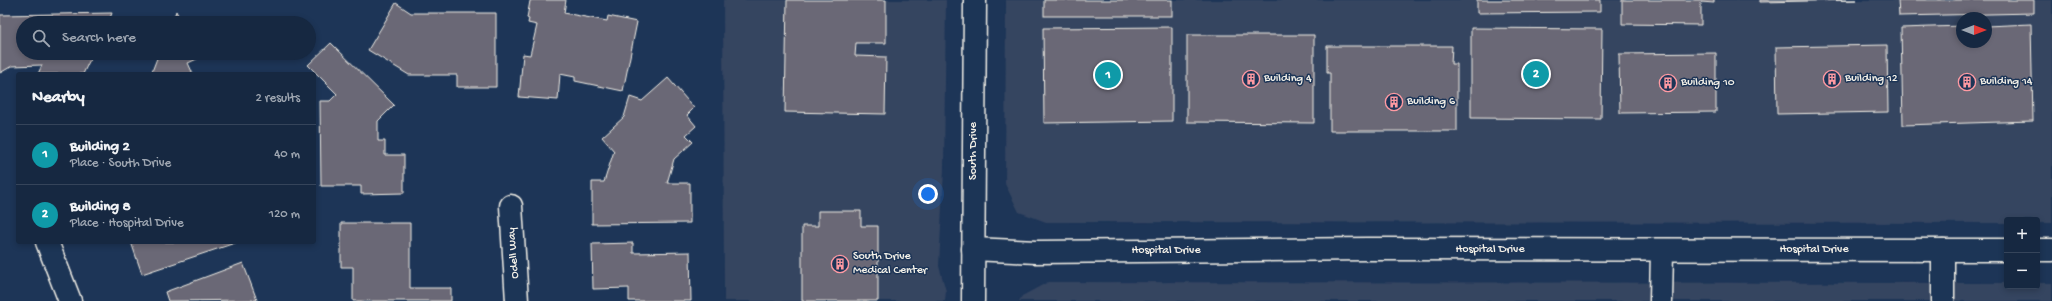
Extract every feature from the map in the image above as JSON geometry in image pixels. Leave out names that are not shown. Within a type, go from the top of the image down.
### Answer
[{"type":"street","name":"South Drive","points":[[973,301],[975,0]]},
{"type":"street","name":"Odell Way","points":[[511,206],[516,301]]},
{"type":"street","points":[[48,244],[70,301]]},
{"type":"street","name":"Hospital Drive","points":[[973,249],[1036,252],[1360,249],[2004,250]]},
{"type":"street","points":[[1661,301],[1662,250]]},
{"type":"street","points":[[1943,250],[1943,301]]},
{"type":"street","points":[[2040,250],[2052,250]]},
{"type":"shaded area","points":[[723,0],[946,0],[944,169],[939,266],[946,291],[945,301],[724,301]]},
{"type":"shaded area","points":[[1006,0],[2052,0],[2052,223],[2040,223],[2040,217],[2004,217],[2004,223],[1046,222],[1019,212],[1005,184]]},
{"type":"shaded area","points":[[1048,282],[2004,283],[2004,289],[2040,289],[2040,283],[2052,283],[2052,301],[1019,301],[1022,296]]},
{"type":"building","points":[[566,0],[564,13],[607,21],[608,16],[637,22],[623,91],[575,81],[575,77],[560,74],[558,100],[519,97],[523,54],[530,55],[537,25],[528,23],[529,19],[527,18],[530,1]]},
{"type":"building","points":[[787,0],[886,0],[886,43],[856,43],[855,56],[886,57],[885,114],[785,112]]},
{"type":"building","points":[[1044,0],[1172,0],[1172,16],[1044,16]]},
{"type":"building","points":[[1477,0],[1600,0],[1600,12],[1477,13]]},
{"type":"building","points":[[1622,0],[1714,0],[1714,3],[1701,2],[1701,25],[1622,24]]},
{"type":"building","points":[[1760,0],[1857,0],[1760,2]]},
{"type":"building","points":[[1898,0],[2034,0],[2034,13],[1992,14],[1992,12],[1956,12],[1956,15],[1899,16]]},
{"type":"building","points":[[396,3],[411,13],[496,13],[496,87],[457,87],[457,75],[409,75],[368,50]]},
{"type":"building","points":[[176,11],[178,16],[174,16]]},
{"type":"building","points":[[112,13],[111,16],[16,16],[16,60],[90,60],[84,72],[39,72],[42,65],[12,66],[0,73],[0,15]]},
{"type":"building","name":"Building 14","points":[[2031,24],[2033,121],[1903,125],[1901,28],[1956,26],[1956,48],[1992,48],[1992,26]]},
{"type":"building","points":[[1172,27],[1172,121],[1044,123],[1043,28]]},
{"type":"building","points":[[1471,28],[1602,29],[1601,119],[1471,118]]},
{"type":"building","name":"Building 4","points":[[1187,35],[1314,35],[1314,123],[1187,122]]},
{"type":"building","points":[[331,43],[394,105],[378,121],[378,141],[385,141],[385,155],[404,155],[404,193],[361,194],[361,186],[321,186],[320,101],[330,101],[337,94],[308,65],[313,60],[316,60],[316,57]]},
{"type":"building","name":"Building 12","points":[[1887,45],[1888,112],[1777,114],[1776,47]]},
{"type":"building","name":"Building 6","points":[[1327,46],[1452,46],[1451,64],[1457,64],[1457,131],[1330,131],[1330,73],[1327,73]]},
{"type":"building","name":"Building 10","points":[[1716,53],[1716,112],[1620,113],[1619,54]]},
{"type":"building","points":[[156,60],[195,60],[188,63],[192,72],[152,72]]},
{"type":"building","points":[[668,78],[694,108],[687,115],[696,126],[686,135],[693,142],[674,159],[667,183],[690,183],[690,223],[592,224],[592,182],[604,182],[614,151],[602,137],[624,117],[630,97],[642,101]]},
{"type":"building","name":"South Drive Medical Center","points":[[818,211],[861,211],[861,226],[878,226],[878,301],[802,301],[802,226],[818,226]]},
{"type":"building","points":[[341,223],[410,223],[410,288],[451,288],[451,301],[353,301],[353,267],[341,267]]},
{"type":"building","points":[[633,243],[633,253],[690,252],[691,301],[629,301],[629,288],[593,289],[592,244]]},
{"type":"building","points":[[132,244],[232,244],[142,274]]},
{"type":"building","points":[[243,263],[257,300],[168,301],[165,292]]},
{"type":"place","name":"Building 8","points":[[1536,74]]},
{"type":"place","name":"Building 2","points":[[1108,75]]},
{"type":"place","name":"Building 4","points":[[1251,79]]},
{"type":"place","name":"Building 12","points":[[1832,79]]},
{"type":"place","name":"Building 14","points":[[1967,82]]},
{"type":"place","name":"Building 10","points":[[1668,83]]},
{"type":"place","name":"Building 6","points":[[1394,102]]},
{"type":"place","name":"South Drive Medical Center","points":[[840,264]]}]
